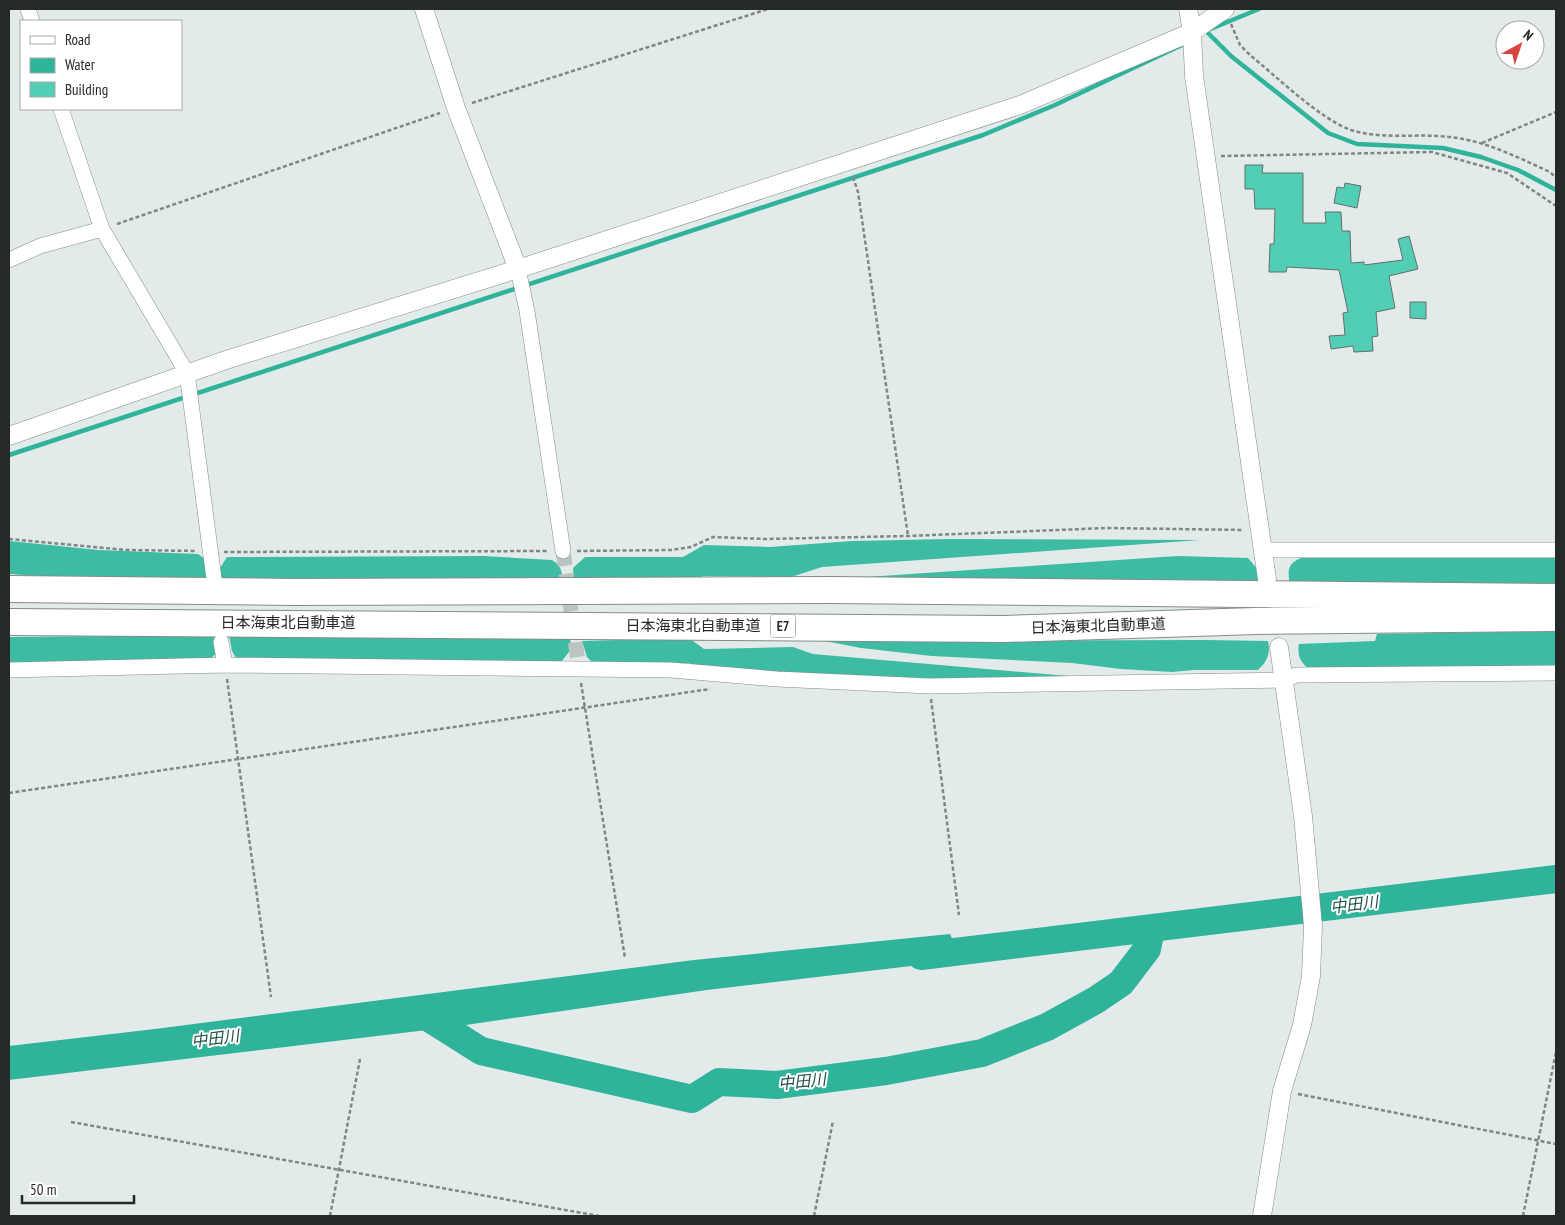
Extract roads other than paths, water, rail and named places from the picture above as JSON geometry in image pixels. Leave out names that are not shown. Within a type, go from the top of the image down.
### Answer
[{"type":"highway","name":"日本海東北自動車道","points":[[9,589],[284,592],[829,590],[1556,597]]},
{"type":"highway","name":"日本海東北自動車道","points":[[13,622],[1004,629],[1256,621],[1556,618]]},
{"type":"street","points":[[424,9],[456,108],[518,269],[527,311],[563,551]]},
{"type":"street","points":[[1188,9],[1192,32],[1194,76],[1266,579]]},
{"type":"street","points":[[9,436],[187,374],[518,269],[1020,105],[1192,32],[1225,9]]},
{"type":"street","points":[[61,110],[102,229],[187,374],[214,579]]},
{"type":"street","points":[[9,260],[40,246],[102,229]]},
{"type":"street","points":[[1263,550],[1556,550]]},
{"type":"street","points":[[222,642],[225,665]]},
{"type":"street","points":[[1262,1216],[1282,1091],[1302,1025],[1311,976],[1313,926],[1279,647]]},
{"type":"street","points":[[9,670],[225,665],[578,668],[671,670],[777,679],[929,686],[1284,680],[1296,675],[1556,673]]},
{"type":"water","points":[[950,934],[962,960],[707,990],[452,1027],[9,1080],[9,1046],[694,960]]},
{"type":"waterway","points":[[1208,30],[1259,9]]},
{"type":"waterway","points":[[1206,31],[1231,56],[1328,133],[1357,144],[1443,148],[1481,157],[1518,170],[1556,190]]},
{"type":"waterway","points":[[9,455],[983,135],[1055,105],[1186,43]]},
{"type":"waterway","name":"中田川","points":[[921,956],[1556,879]]},
{"type":"waterway","name":"中田川","points":[[421,1013],[481,1051],[692,1099],[719,1082],[777,1085],[886,1071],[982,1053],[1047,1027],[1096,1000],[1121,983],[1147,949],[1151,929]]},
{"type":"tunnel","points":[[563,551],[579,669]]}]
